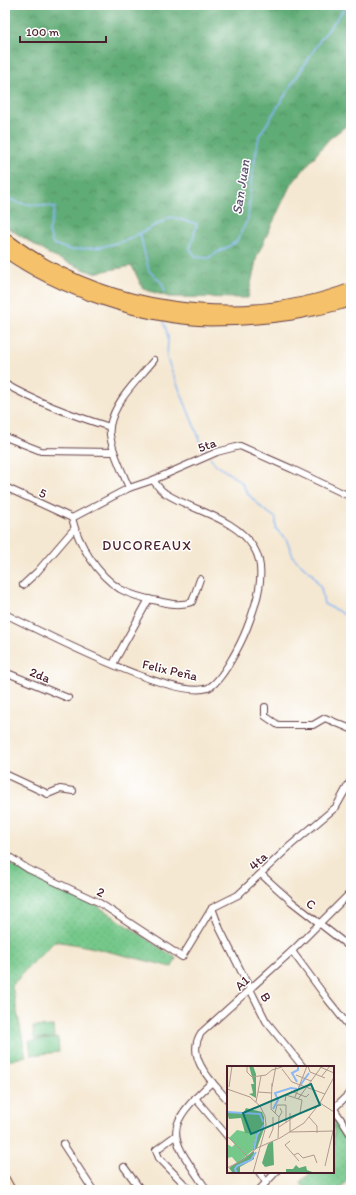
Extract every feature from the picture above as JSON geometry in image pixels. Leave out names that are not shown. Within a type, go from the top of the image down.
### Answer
[{"type":"highway","points":[[5,238],[27,254],[79,282],[154,304],[176,308],[232,311],[264,309],[302,303],[351,289]]},
{"type":"highway","points":[[5,252],[23,265],[80,291],[154,313],[176,317],[209,320],[263,318],[307,311],[351,300]]},
{"type":"main road","points":[[5,1179],[11,1190]]},
{"type":"street","points":[[129,488],[114,452],[110,427],[118,403],[154,360]]},
{"type":"street","points":[[5,384],[24,395],[110,427]]},
{"type":"street","points":[[5,438],[41,451],[114,452]]},
{"type":"street","name":"5ta","points":[[72,518],[129,488],[153,480],[201,458],[240,446],[351,497]]},
{"type":"street","name":"Felix Peña","points":[[5,614],[69,646],[113,664],[170,684],[197,689],[209,688],[226,669],[243,640],[255,606],[260,568],[258,557],[250,543],[236,529],[164,493],[153,480]]},
{"type":"street","name":"5","points":[[5,487],[72,518]]},
{"type":"street","points":[[72,518],[74,529],[80,543],[92,561],[120,589],[149,599],[176,605],[192,602],[200,578]]},
{"type":"street","points":[[23,585],[37,572],[74,529]]},
{"type":"street","points":[[113,664],[149,599]]},
{"type":"street","name":"2da","points":[[5,672],[68,698]]},
{"type":"street","points":[[265,707],[265,716],[278,725],[313,725],[325,718],[351,729]]},
{"type":"street","points":[[5,774],[48,794],[60,789],[73,791]]},
{"type":"street","name":"4ta","points":[[212,908],[238,895],[291,845],[336,807],[351,780]]},
{"type":"street","name":"2","points":[[5,854],[28,868],[98,902],[182,957],[212,908]]},
{"type":"street","name":"C","points":[[261,874],[292,902],[351,948]]},
{"type":"street","name":"A1","points":[[227,1099],[212,1082],[194,1052],[196,1040],[201,1033],[250,991],[320,925],[351,892]]},
{"type":"street","name":"B","points":[[212,908],[220,929],[266,1021],[302,1066]]},
{"type":"street","points":[[292,951],[351,1029]]},
{"type":"street","points":[[207,1190],[182,1154],[175,1128],[179,1116],[212,1082]]},
{"type":"street","points":[[334,1107],[351,1092]]},
{"type":"street","points":[[195,1098],[227,1136]]},
{"type":"street","points":[[334,1110],[351,1135]]},
{"type":"street","points":[[176,1136],[156,1150],[159,1158],[190,1190]]},
{"type":"street","points":[[63,1144],[93,1190]]},
{"type":"street","points":[[124,1167],[141,1190]]},
{"type":"street","points":[[260,1173],[266,1182]]},
{"type":"street","points":[[259,1190],[275,1173]]},
{"type":"green space","points":[[8,5],[351,5],[351,122],[329,139],[290,186],[257,256],[248,298],[169,297],[143,289],[132,266],[93,273],[52,256],[5,226],[5,26]]},
{"type":"green space","points":[[5,862],[96,905],[176,958],[172,967],[90,947],[55,941],[27,968],[12,986],[26,1056],[5,1062]]},
{"type":"green space","points":[[53,1026],[54,1038],[34,1039],[33,1027]]},
{"type":"green space","points":[[58,1038],[59,1052],[31,1055],[29,1041]]},
{"type":"green space","points":[[334,1118],[351,1142],[351,1176],[339,1190],[305,1190],[300,1182],[311,1173],[334,1173]]},
{"type":"waterway","name":"San Juan","points":[[5,197],[19,203],[55,207],[49,232],[53,244],[71,250],[101,247],[127,240],[171,217],[197,224],[190,249],[196,257],[208,258],[236,242],[248,219],[251,181],[259,136],[321,39],[347,5]]},
{"type":"waterway","points":[[140,234],[149,271],[162,283],[165,292]]},
{"type":"waterway","points":[[164,323],[168,337],[167,359],[202,445],[208,454]]},
{"type":"waterway","points":[[210,457],[214,463],[241,482],[248,494],[263,509],[276,518],[276,529],[286,539],[294,558],[312,574],[321,588],[324,604],[347,617],[351,614]]},
{"type":"district","name":"DUCOREAUX","points":[[147,545]]}]
